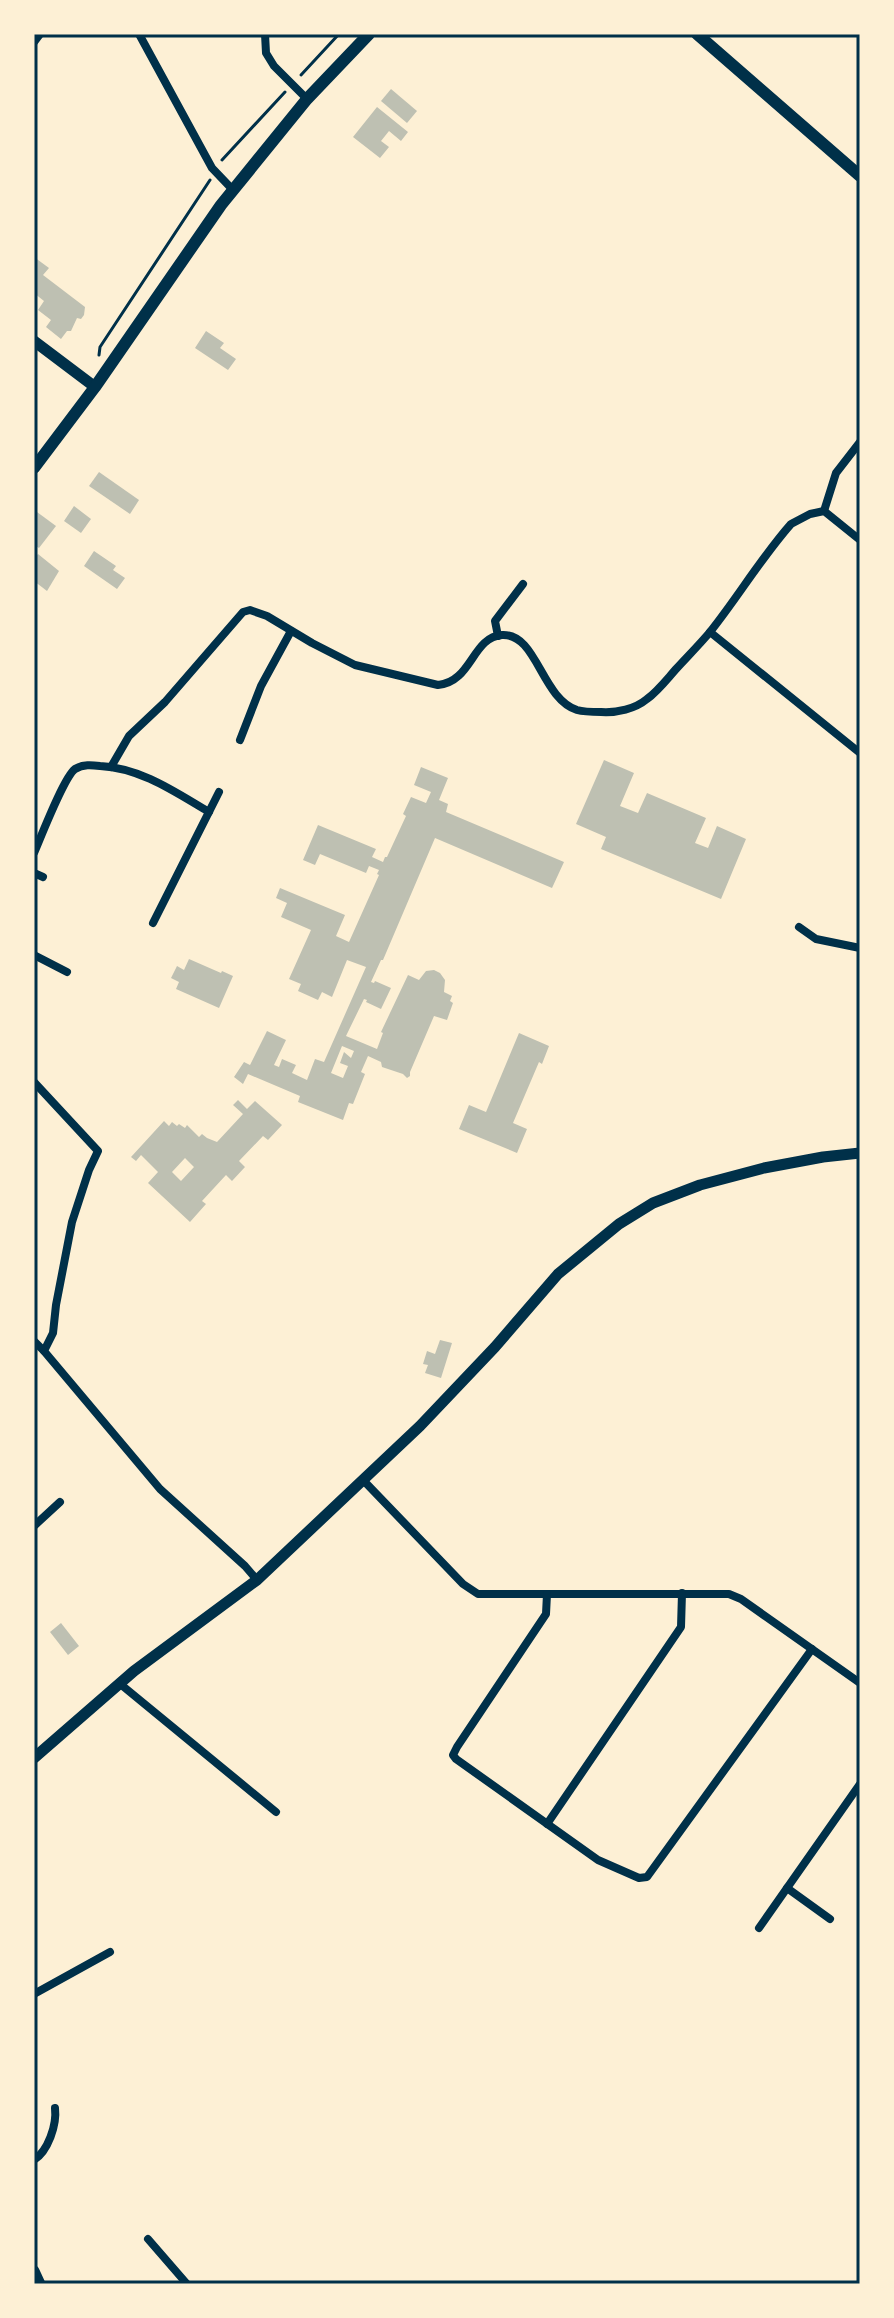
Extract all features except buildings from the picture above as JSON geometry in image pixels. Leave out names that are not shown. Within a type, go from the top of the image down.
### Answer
[{"type":"main road","points":[[34,468],[95,387],[233,190],[307,99],[369,34]]},
{"type":"main road","points":[[697,34],[860,176]]},
{"type":"street","points":[[34,42],[40,34]]},
{"type":"street","points":[[139,34],[215,171],[233,190]]},
{"type":"street","points":[[265,34],[266,53],[274,66],[307,99]]},
{"type":"street","points":[[34,341],[95,387]]},
{"type":"street","points":[[824,511],[836,473],[860,442]]},
{"type":"street","points":[[824,511],[860,540]]},
{"type":"street","points":[[111,767],[129,736],[165,702],[243,612],[250,610],[355,665],[426,683],[447,684],[461,675],[489,639],[511,637],[529,650],[554,693],[575,709],[604,713],[632,708],[661,686],[710,632],[791,524],[824,511]]},
{"type":"street","points":[[498,636],[495,621],[523,584]]},
{"type":"street","points":[[240,740],[261,686],[291,631]]},
{"type":"street","points":[[710,632],[860,753]]},
{"type":"street","points":[[34,853],[74,769],[86,765],[111,767],[145,776],[209,812]]},
{"type":"street","points":[[153,923],[219,792]]},
{"type":"street","points":[[799,927],[816,939],[860,948]]},
{"type":"street","points":[[34,955],[67,972]]},
{"type":"street","points":[[34,1082],[98,1151],[72,1222],[53,1333],[44,1351]]},
{"type":"street","points":[[34,1758],[119,1683],[257,1580],[441,1403],[558,1274],[619,1224],[653,1203],[700,1185],[764,1168],[860,1153]]},
{"type":"street","points":[[34,1341],[160,1489],[257,1580]]},
{"type":"street","points":[[363,1480],[478,1594],[729,1594],[741,1599],[860,1683]]},
{"type":"street","points":[[34,1526],[60,1502]]},
{"type":"street","points":[[547,1824],[681,1627],[682,1593]]},
{"type":"street","points":[[547,1594],[546,1614],[453,1755],[598,1860],[639,1878],[647,1877],[812,1649]]},
{"type":"street","points":[[119,1683],[276,1812]]},
{"type":"street","points":[[759,1928],[860,1784]]},
{"type":"street","points":[[787,1888],[830,1919]]},
{"type":"street","points":[[34,1994],[110,1952]]},
{"type":"street","points":[[34,2160],[43,2154],[56,2116],[55,2108]]},
{"type":"street","points":[[148,2239],[187,2284]]},
{"type":"street","points":[[34,2271],[40,2284]]},
{"type":"path","points":[[99,358],[100,347],[224,157],[339,34]]}]
